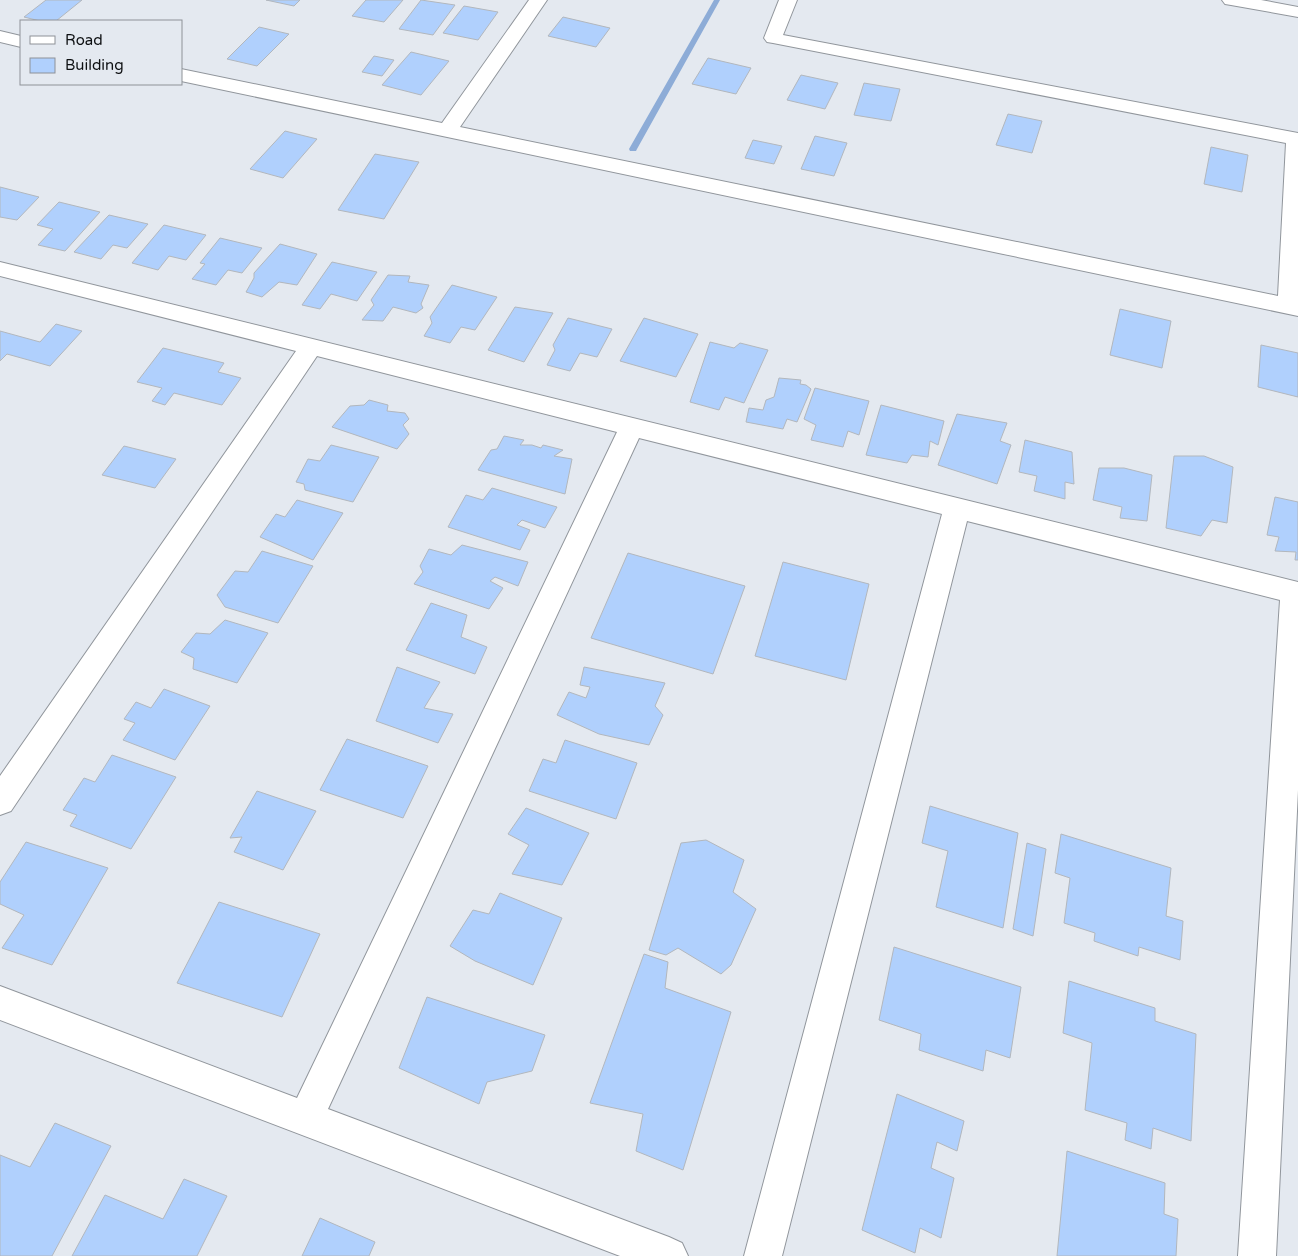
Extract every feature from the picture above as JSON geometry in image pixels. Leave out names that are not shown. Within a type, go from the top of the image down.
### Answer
[{"type":"street","points":[[447,131],[538,0]]},
{"type":"street","points":[[182,75],[1294,307],[1297,139],[773,38],[788,0]]},
{"type":"street","points":[[1231,0],[1298,12]]},
{"type":"street","points":[[0,36],[20,42]]},
{"type":"street","points":[[0,270],[1296,592],[1257,1256]]},
{"type":"street","points":[[0,801],[312,346]]},
{"type":"street","points":[[305,1119],[632,426]]},
{"type":"street","points":[[763,1256],[957,508]]},
{"type":"street","points":[[0,1003],[669,1256]]},
{"type":"building","points":[[46,0],[82,0],[57,20],[36,20],[24,17]]},
{"type":"building","points":[[266,0],[300,0],[294,6]]},
{"type":"building","points":[[366,0],[403,0],[384,22],[352,16]]},
{"type":"building","points":[[421,0],[455,5],[433,35],[399,29]]},
{"type":"building","points":[[464,6],[498,12],[478,40],[443,33]]},
{"type":"building","points":[[563,17],[610,28],[596,47],[548,36]]},
{"type":"building","points":[[259,27],[289,34],[257,66],[227,59]]},
{"type":"building","points":[[411,52],[449,61],[421,95],[382,85]]},
{"type":"building","points":[[374,56],[394,60],[382,76],[362,72]]},
{"type":"building","points":[[708,58],[751,68],[736,94],[692,84]]},
{"type":"building","points":[[801,75],[838,83],[825,109],[787,100]]},
{"type":"building","points":[[864,83],[900,89],[891,121],[854,115]]},
{"type":"building","points":[[1008,114],[1042,121],[1032,153],[996,145]]},
{"type":"building","points":[[285,131],[317,139],[283,178],[250,169]]},
{"type":"building","points":[[815,136],[847,143],[834,176],[801,169]]},
{"type":"building","points":[[753,140],[782,146],[774,164],[745,158]]},
{"type":"building","points":[[1211,147],[1248,155],[1242,192],[1204,184]]},
{"type":"building","points":[[375,154],[419,162],[384,219],[338,210]]},
{"type":"building","points":[[0,187],[39,197],[17,220],[0,217]]},
{"type":"building","points":[[59,202],[100,212],[65,251],[38,245],[53,229],[37,225]]},
{"type":"building","points":[[109,215],[148,224],[127,248],[113,245],[101,259],[74,252]]},
{"type":"building","points":[[164,225],[206,235],[186,260],[169,256],[158,270],[132,263]]},
{"type":"building","points":[[220,238],[262,248],[242,273],[228,270],[216,285],[192,279],[205,264],[200,263]]},
{"type":"building","points":[[280,244],[317,254],[297,285],[279,282],[262,297],[246,292],[254,278],[254,273]]},
{"type":"building","points":[[332,262],[377,272],[357,301],[331,294],[320,309],[302,305]]},
{"type":"building","points":[[388,275],[410,276],[408,282],[429,285],[421,304],[423,308],[416,313],[393,307],[383,321],[362,320],[374,305],[371,300]]},
{"type":"building","points":[[452,285],[497,297],[475,330],[461,327],[450,343],[424,336],[432,323],[430,317]]},
{"type":"building","points":[[515,307],[553,313],[524,362],[488,350]]},
{"type":"building","points":[[1120,309],[1171,321],[1162,368],[1110,355]]},
{"type":"building","points":[[568,318],[612,329],[597,357],[580,353],[570,371],[547,365],[555,350],[553,345]]},
{"type":"building","points":[[644,318],[698,334],[676,377],[620,361]]},
{"type":"building","points":[[56,324],[82,331],[50,366],[7,354],[0,361],[0,331],[40,342]]},
{"type":"building","points":[[710,342],[734,348],[740,343],[768,350],[744,403],[725,397],[719,410],[690,402]]},
{"type":"building","points":[[1261,345],[1298,353],[1298,397],[1258,387]]},
{"type":"building","points":[[163,348],[224,363],[218,372],[241,378],[222,405],[174,393],[165,405],[152,401],[162,388],[137,382]]},
{"type":"building","points":[[779,378],[801,380],[800,384],[806,385],[811,389],[797,422],[787,419],[783,429],[746,422],[749,408],[763,410],[766,400],[774,397]]},
{"type":"building","points":[[815,388],[869,401],[859,435],[848,431],[843,447],[811,440],[816,425],[804,419]]},
{"type":"building","points":[[369,400],[388,405],[387,411],[405,413],[409,419],[403,425],[409,434],[397,449],[332,427],[350,406],[364,405]]},
{"type":"building","points":[[881,405],[944,421],[938,445],[930,441],[928,457],[912,455],[907,463],[866,455]]},
{"type":"building","points":[[957,414],[1007,423],[1000,441],[1011,445],[997,484],[938,465]]},
{"type":"building","points":[[504,436],[524,440],[520,445],[532,445],[541,448],[543,445],[563,450],[554,456],[572,459],[565,494],[478,470],[491,450],[497,449]]},
{"type":"building","points":[[1025,440],[1072,452],[1074,484],[1065,482],[1065,499],[1034,491],[1037,476],[1019,472]]},
{"type":"building","points":[[331,445],[379,457],[353,502],[305,490],[304,484],[296,482],[308,459],[320,461]]},
{"type":"building","points":[[124,446],[176,459],[155,488],[102,475]]},
{"type":"building","points":[[1174,456],[1204,456],[1233,467],[1227,523],[1212,520],[1201,536],[1166,528]]},
{"type":"building","points":[[1099,468],[1124,468],[1152,475],[1147,521],[1120,518],[1122,507],[1093,500]]},
{"type":"building","points":[[492,488],[557,507],[545,528],[522,520],[517,525],[530,530],[520,550],[448,527],[466,495],[483,500]]},
{"type":"building","points":[[1275,497],[1298,502],[1298,560],[1295,560],[1296,552],[1275,551],[1279,537],[1267,535]]},
{"type":"building","points":[[297,500],[343,513],[313,560],[260,537],[276,514],[285,517]]},
{"type":"building","points":[[462,545],[528,562],[518,586],[495,577],[490,581],[503,588],[489,609],[414,584],[423,572],[420,566],[429,549],[451,555]]},
{"type":"building","points":[[262,551],[313,566],[278,623],[225,607],[217,595],[235,571],[248,572]]},
{"type":"building","points":[[628,553],[745,586],[713,674],[591,638]]},
{"type":"building","points":[[783,562],[869,584],[846,680],[755,656]]},
{"type":"building","points":[[431,603],[467,615],[461,637],[487,647],[475,674],[406,650]]},
{"type":"building","points":[[225,620],[268,633],[237,683],[193,669],[194,658],[181,652],[196,633],[210,634]]},
{"type":"building","points":[[397,667],[440,682],[424,708],[453,714],[438,743],[376,721]]},
{"type":"building","points":[[584,667],[665,683],[655,706],[663,715],[649,745],[599,734],[557,715],[569,692],[586,698],[590,687],[580,685]]},
{"type":"building","points":[[164,689],[210,706],[175,760],[123,740],[135,723],[124,719],[136,702],[151,708]]},
{"type":"building","points":[[347,739],[428,766],[403,818],[320,790]]},
{"type":"building","points":[[565,740],[637,763],[616,819],[529,791],[543,759],[556,763]]},
{"type":"building","points":[[112,755],[176,777],[131,849],[70,826],[77,815],[63,810],[84,778],[95,782]]},
{"type":"building","points":[[257,791],[316,811],[283,870],[234,852],[242,837],[230,838]]},
{"type":"building","points":[[930,806],[1018,833],[1003,928],[936,907],[948,851],[922,843]]},
{"type":"building","points":[[526,808],[589,833],[562,885],[512,874],[529,845],[508,834]]},
{"type":"building","points":[[1061,834],[1171,868],[1166,916],[1183,921],[1180,960],[1139,947],[1138,956],[1094,941],[1095,933],[1064,923],[1070,878],[1055,873]]},
{"type":"building","points":[[706,840],[744,860],[733,892],[756,909],[731,965],[721,974],[678,948],[666,955],[649,950],[681,843]]},
{"type":"building","points":[[26,842],[108,868],[52,965],[2,948],[24,915],[0,904],[0,882]]},
{"type":"building","points":[[1027,843],[1046,849],[1033,936],[1013,929]]},
{"type":"building","points":[[500,893],[562,918],[533,985],[475,961],[450,946],[473,910],[489,914]]},
{"type":"building","points":[[219,902],[320,934],[282,1017],[177,983]]},
{"type":"building","points":[[894,947],[1021,987],[1010,1058],[986,1050],[983,1071],[919,1050],[921,1034],[879,1020]]},
{"type":"building","points":[[644,954],[668,962],[665,988],[731,1012],[683,1170],[636,1151],[643,1114],[590,1103]]},
{"type":"building","points":[[1069,981],[1155,1008],[1155,1021],[1196,1034],[1191,1141],[1153,1128],[1151,1149],[1125,1140],[1127,1123],[1085,1110],[1092,1043],[1063,1033]]},
{"type":"building","points":[[427,997],[545,1035],[532,1071],[487,1082],[479,1104],[399,1068]]},
{"type":"building","points":[[897,1094],[964,1121],[957,1151],[937,1142],[931,1168],[954,1178],[941,1238],[920,1228],[915,1253],[862,1230]]},
{"type":"building","points":[[55,1123],[111,1146],[52,1256],[0,1256],[0,1155],[30,1167]]},
{"type":"building","points":[[1067,1151],[1165,1183],[1164,1214],[1178,1219],[1176,1256],[1057,1256]]},
{"type":"building","points":[[184,1179],[227,1196],[197,1256],[72,1256],[105,1195],[163,1219]]},
{"type":"building","points":[[320,1218],[375,1242],[369,1256],[302,1256]]},
{"type":"waterway","points":[[633,149],[717,0]]}]
